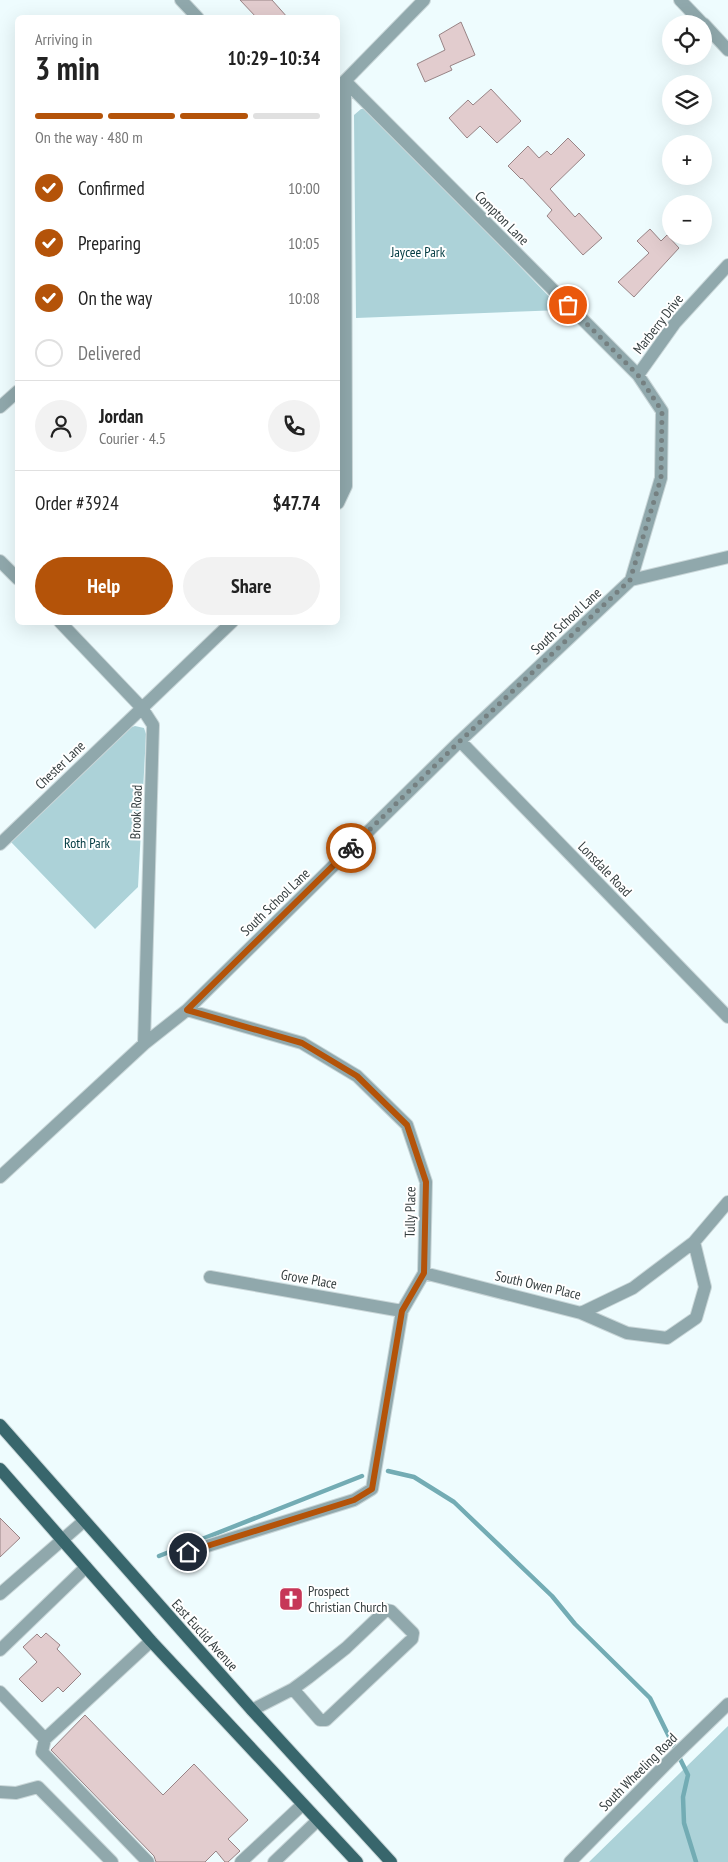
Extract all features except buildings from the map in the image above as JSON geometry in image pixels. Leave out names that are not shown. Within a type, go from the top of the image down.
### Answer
[{"type":"main road","name":"East Euclid Avenue","points":[[0,1425],[252,1710],[390,1862]]},
{"type":"main road","points":[[0,1469],[151,1641],[357,1862]]},
{"type":"street","points":[[181,0],[195,15]]},
{"type":"street","points":[[340,499],[346,486],[341,85],[424,0]]},
{"type":"street","points":[[680,0],[694,15]]},
{"type":"street","points":[[712,33],[728,50]]},
{"type":"street","name":"Compton Lane","points":[[341,85],[638,375]]},
{"type":"street","name":"Marberry Drive","points":[[630,580],[661,478],[662,411],[638,375],[675,323],[728,265]]},
{"type":"street","points":[[0,407],[15,393]]},
{"type":"street","points":[[630,580],[728,557]]},
{"type":"street","points":[[0,561],[15,576]]},
{"type":"street","name":"South School Lane","points":[[0,1177],[144,1044],[187,1010],[460,741],[630,580]]},
{"type":"street","name":"Brook Road","points":[[63,625],[142,708],[153,725],[144,1044]]},
{"type":"street","points":[[142,708],[229,625]]},
{"type":"street","name":"Chester Lane","points":[[0,844],[142,708]]},
{"type":"street","name":"Lonsdale Road","points":[[460,741],[728,1016]]},
{"type":"street","name":"Tully Place","points":[[187,1010],[302,1043],[357,1076],[407,1125],[426,1182],[424,1273],[402,1311],[372,1489],[354,1500],[188,1552]]},
{"type":"street","name":"South Owen Place","points":[[424,1273],[581,1313],[633,1288],[694,1242],[728,1202]]},
{"type":"street","points":[[581,1313],[627,1333],[666,1338],[696,1318],[705,1287],[694,1242]]},
{"type":"street","name":"Grove Place","points":[[210,1277],[402,1311]]},
{"type":"street","points":[[0,1594],[84,1521]]},
{"type":"street","points":[[0,1650],[86,1567]]},
{"type":"street","points":[[252,1710],[293,1689],[346,1648],[386,1610],[391,1610],[413,1633],[412,1639],[326,1720],[320,1720],[293,1689]]},
{"type":"street","points":[[148,1862],[42,1752],[45,1739],[151,1641]]},
{"type":"street","points":[[0,1692],[45,1739]]},
{"type":"street","name":"South Wheeling Road","points":[[570,1862],[728,1704]]},
{"type":"street","points":[[0,1792],[16,1793],[38,1787],[112,1862]]},
{"type":"street","points":[[241,1862],[302,1805]]},
{"type":"street","points":[[274,1862],[317,1821]]},
{"type":"green space","name":"Jaycee Park","points":[[361,109],[367,109],[374,115],[562,310],[356,318],[354,115]]},
{"type":"green space","name":"Roth Park","points":[[135,726],[144,728],[146,734],[138,887],[95,929],[11,842],[129,728]]},
{"type":"green space","points":[[728,1726],[728,1862],[589,1862]]},
{"type":"waterway","points":[[388,1471],[414,1477],[454,1502],[552,1596],[575,1624],[650,1698],[688,1775],[683,1797],[684,1823],[696,1862]]},
{"type":"waterway","points":[[159,1556],[362,1476]]},
{"type":"way so far","points":[[351,848],[460,741],[630,580],[661,478],[662,411],[638,375],[568,305]]},
{"type":"place","name":"Prospect Christian Church","points":[[291,1599]]},
{"type":"route","points":[[188,1552],[354,1500],[372,1489],[402,1311],[424,1273],[426,1182],[407,1125],[357,1076],[302,1043],[187,1010],[351,848]]}]
